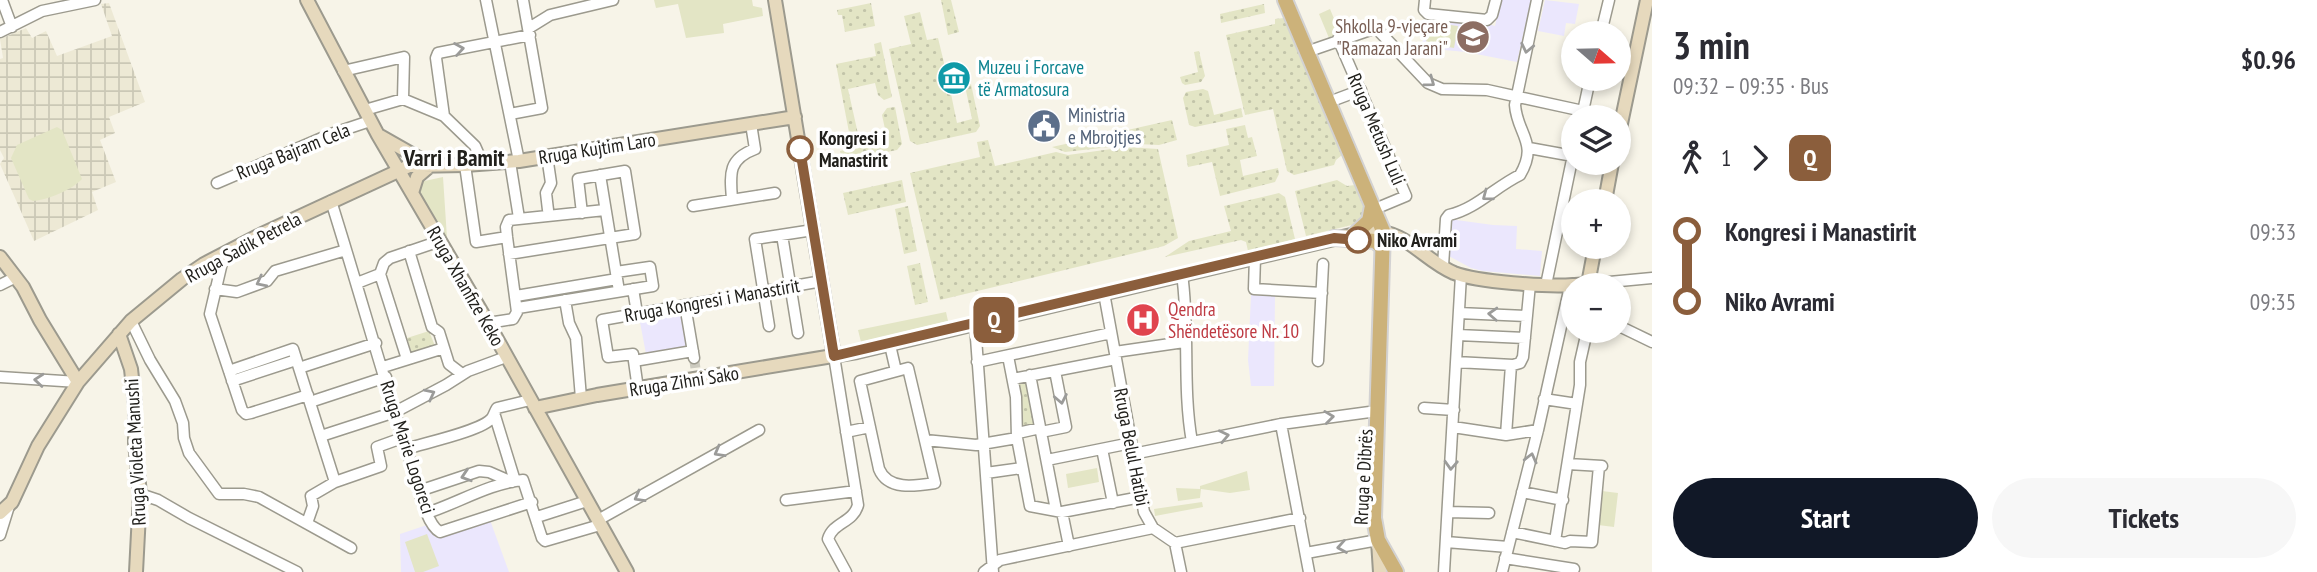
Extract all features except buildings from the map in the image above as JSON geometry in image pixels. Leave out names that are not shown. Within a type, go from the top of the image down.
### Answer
[{"type":"main road","name":"Rruga e Dibrës","points":[[1285,0],[1377,206]]},
{"type":"main road","name":"Rruga e Dibrës","points":[[1295,0],[1337,99],[1387,233],[1381,527],[1378,540]]},
{"type":"main road","points":[[1356,233],[1369,221],[1377,206]]},
{"type":"main road","name":"Rruga e Dibrës","points":[[1378,540],[1373,509],[1383,248],[1387,233]]},
{"type":"main road","points":[[1334,238],[1375,241],[1383,248]]},
{"type":"main road","points":[[1378,540],[1396,572]]},
{"type":"street","points":[[2,0],[12,27]]},
{"type":"street","points":[[0,32],[43,11],[95,0]]},
{"type":"street","name":"Rruga Xhanfize Keko","points":[[307,0],[378,135],[488,323],[627,572]]},
{"type":"street","points":[[486,0],[510,114],[519,218]]},
{"type":"street","points":[[510,114],[542,108],[523,0]]},
{"type":"street","points":[[444,116],[436,58],[438,53],[495,43],[530,32],[550,15],[613,0]]},
{"type":"street","name":"Rruga Kongresi i Manastirit","points":[[775,0],[858,505],[855,514],[834,528],[829,535],[829,543],[846,572]]},
{"type":"street","points":[[1425,0],[1424,10],[1428,14],[1487,20],[1492,15],[1496,0]]},
{"type":"street","points":[[1443,267],[1446,219],[1449,215],[1467,210],[1488,194],[1520,176],[1529,148],[1516,111],[1517,96],[1537,0]]},
{"type":"street","points":[[1604,21],[1609,0]]},
{"type":"street","points":[[1625,105],[1647,0]]},
{"type":"street","points":[[1315,49],[1377,28],[1432,86],[1442,89],[1487,90],[1561,108]]},
{"type":"street","name":"Rruga Metush Luli","points":[[1339,39],[1406,196],[1377,206]]},
{"type":"street","points":[[343,71],[404,57],[403,99],[444,116],[475,146],[483,164]]},
{"type":"street","points":[[1337,99],[1361,90]]},
{"type":"street","name":"Rruga Bajram Cela","points":[[217,183],[331,134],[403,99]]},
{"type":"street","name":"Rruga Kujtim Laro","points":[[398,170],[413,165],[515,161],[795,117]]},
{"type":"street","points":[[732,199],[730,179],[734,164],[743,154],[755,149],[751,124]]},
{"type":"street","points":[[378,135],[431,165],[417,177],[412,193]]},
{"type":"street","points":[[1529,148],[1561,153]]},
{"type":"street","points":[[547,156],[551,183],[545,193],[548,209]]},
{"type":"street","points":[[465,165],[476,242],[507,237]]},
{"type":"street","name":"Rruga Sadik Petrela","points":[[5,509],[38,446],[78,382],[131,321],[182,279],[224,254],[398,170]]},
{"type":"street","points":[[509,254],[635,234],[625,171],[578,179],[582,213]]},
{"type":"street","points":[[600,175],[619,291]]},
{"type":"street","points":[[1546,285],[1569,175]]},
{"type":"street","points":[[693,206],[775,192]]},
{"type":"street","name":"Rruga Marie Logoreci","points":[[331,201],[376,343],[402,438],[434,528],[440,532],[532,502]]},
{"type":"street","points":[[488,323],[513,319],[518,308],[507,237],[508,222],[519,218],[549,218],[605,211]]},
{"type":"street","points":[[769,326],[755,239],[813,230]]},
{"type":"street","name":"Rruga Zihni Sako","points":[[532,404],[890,345],[1356,233],[1387,233]]},
{"type":"street","points":[[1387,233],[1404,239],[1443,267],[1461,275],[1561,285]]},
{"type":"street","points":[[782,235],[798,333]]},
{"type":"street","points":[[407,359],[380,274],[384,262],[390,258],[440,241]]},
{"type":"street","points":[[215,289],[237,292],[267,281],[275,271],[346,250]]},
{"type":"street","points":[[409,251],[432,327],[439,332],[449,364],[462,374]]},
{"type":"street","points":[[224,254],[210,314],[232,382],[246,414],[309,399],[384,372],[407,359],[443,348]]},
{"type":"street","points":[[0,257],[16,277],[78,382]]},
{"type":"street","points":[[1255,257],[1254,289],[1322,293]]},
{"type":"street","points":[[1318,361],[1323,264]]},
{"type":"street","points":[[516,296],[650,267],[653,286],[518,308]]},
{"type":"street","points":[[357,283],[380,274]]},
{"type":"street","points":[[1181,274],[1184,293],[1186,404],[1192,442]]},
{"type":"street","points":[[1444,572],[1461,275]]},
{"type":"street","points":[[0,285],[16,277]]},
{"type":"street","points":[[1631,280],[1652,278]]},
{"type":"street","name":"Rruga Kongresi i Manastirit","points":[[634,361],[633,354],[608,357],[602,320],[821,281]]},
{"type":"street","points":[[1457,362],[1511,365],[1520,363],[1530,284]]},
{"type":"street","points":[[633,289],[637,313]]},
{"type":"street","name":"Rruga Belul Hatibi","points":[[990,570],[1000,560],[1153,527],[1146,518],[1141,498],[1104,293]]},
{"type":"street","points":[[565,300],[569,323],[576,338],[581,398]]},
{"type":"street","points":[[638,388],[634,361],[693,355],[685,305]]},
{"type":"street","points":[[1459,313],[1527,316]]},
{"type":"street","points":[[131,321],[150,360],[176,401],[189,453],[219,494],[244,494],[259,498],[351,548]]},
{"type":"street","name":"Rruga Belul Hatibi","points":[[975,324],[990,570]]},
{"type":"street","points":[[1631,332],[1652,342]]},
{"type":"street","points":[[977,362],[1111,333]]},
{"type":"street","name":"Rruga Violeta Manushi","points":[[119,334],[131,369],[140,494],[136,572]]},
{"type":"street","points":[[1458,335],[1525,338]]},
{"type":"street","points":[[1013,379],[1184,342]]},
{"type":"street","points":[[232,382],[376,343]]},
{"type":"street","points":[[1502,572],[1544,399],[1564,343]]},
{"type":"street","points":[[1555,541],[1584,343]]},
{"type":"street","points":[[890,345],[896,371]]},
{"type":"street","points":[[229,371],[293,349],[335,482]]},
{"type":"street","points":[[1008,356],[1016,397],[1017,435],[1030,506],[1059,511],[1141,498]]},
{"type":"street","points":[[321,436],[395,412],[462,374],[506,357]]},
{"type":"street","points":[[1506,435],[1511,365]]},
{"type":"street","points":[[908,368],[935,483],[901,485],[888,481],[881,475],[870,426],[860,381],[908,368]]},
{"type":"street","points":[[925,440],[984,444],[1041,430],[1066,427],[1055,370]]},
{"type":"street","points":[[1030,375],[1047,460],[1069,546]]},
{"type":"street","points":[[0,377],[78,382]]},
{"type":"street","points":[[1544,399],[1577,404]]},
{"type":"street","points":[[514,482],[495,415],[497,408],[532,404]]},
{"type":"street","points":[[1424,408],[1454,410]]},
{"type":"street","points":[[1047,460],[1102,449],[1132,449],[1192,442],[1281,424],[1377,411]]},
{"type":"street","points":[[406,449],[473,430],[495,415]]},
{"type":"street","points":[[1281,424],[1309,572]]},
{"type":"street","points":[[846,432],[870,426]]},
{"type":"street","points":[[1453,427],[1506,435],[1538,430]]},
{"type":"street","points":[[427,513],[457,503],[468,496],[523,480],[545,541],[599,523],[759,430]]},
{"type":"street","points":[[307,523],[313,506],[311,496],[335,482],[381,466],[377,447],[402,438]]},
{"type":"street","points":[[1102,449],[1113,503]]},
{"type":"street","points":[[1512,532],[1555,541],[1592,542],[1602,466],[1568,464]]},
{"type":"street","points":[[986,473],[1023,468]]},
{"type":"street","points":[[419,491],[479,471],[514,482]]},
{"type":"street","points":[[786,500],[856,491]]},
{"type":"street","points":[[1522,492],[1563,500]]},
{"type":"street","points":[[140,494],[158,500],[188,518],[297,572]]},
{"type":"street","points":[[537,517],[587,501]]},
{"type":"street","points":[[0,535],[5,509]]},
{"type":"street","points":[[1448,512],[1489,513]]},
{"type":"street","points":[[1175,543],[1300,519]]},
{"type":"street","points":[[1153,527],[1175,543],[1181,572]]},
{"type":"street","points":[[1306,553],[1378,540],[1380,572]]},
{"type":"street","points":[[1446,542],[1508,547]]},
{"type":"street","points":[[1506,558],[1574,569]]},
{"type":"shaded area","name":"Shkolla 9-vjeçare \"Ramazan Jarani\"","points":[[1501,0],[1531,0],[1517,62],[1466,52],[1422,48],[1425,17],[1478,21],[1495,26]]},
{"type":"shaded area","points":[[1545,0],[1579,4],[1576,21],[1561,21],[1561,35],[1538,31]]},
{"type":"shaded area","points":[[109,3],[145,102],[109,117],[115,133],[100,140],[116,182],[92,192],[98,210],[34,241],[0,164],[4,158],[0,150],[0,59],[3,58],[0,39],[26,28],[32,38],[46,31],[57,56],[112,36],[101,4]]},
{"type":"shaded area","points":[[1449,219],[1517,226],[1516,249],[1542,251],[1540,276],[1483,271],[1471,268],[1447,255]]},
{"type":"shaded area","points":[[1251,295],[1275,296],[1274,386],[1251,386],[1248,360]]},
{"type":"shaded area","points":[[682,310],[688,347],[646,354],[639,317]]},
{"type":"shaded area","points":[[490,520],[509,572],[401,572],[400,534],[430,524],[435,537]]},
{"type":"green space","points":[[654,0],[752,0],[753,6],[762,8],[763,16],[723,24],[724,33],[686,38],[678,4],[656,8]]},
{"type":"green space","points":[[941,0],[951,0],[959,32],[948,35]]},
{"type":"green space","points":[[871,3],[875,26],[845,32],[842,15],[838,15],[837,10]]},
{"type":"green space","points":[[1264,4],[1265,13],[1221,23],[1220,14]]},
{"type":"green space","points":[[1330,9],[1340,33],[1329,38],[1319,14]]},
{"type":"green space","points":[[920,12],[927,40],[938,38],[946,71],[940,73],[944,90],[950,89],[957,123],[972,119],[965,86],[971,84],[980,126],[976,132],[917,145],[910,141],[889,49],[911,44],[904,16]]},
{"type":"green space","points":[[1284,18],[1342,155],[1334,165],[1294,175],[1287,171],[1273,109],[1245,115],[1226,35],[1275,24],[1275,19]]},
{"type":"green space","points":[[1429,22],[1458,26],[1454,48],[1426,43]]},
{"type":"green space","points":[[881,42],[892,97],[884,100],[878,95],[875,83],[848,89],[858,134],[885,129],[882,115],[887,108],[895,107],[902,144],[897,150],[842,161],[840,151],[852,148],[836,64],[876,56],[874,44]]},
{"type":"green space","points":[[1199,51],[1205,76],[1201,82],[1185,85],[1180,77],[1198,72],[1194,52]]},
{"type":"green space","points":[[1203,89],[1208,91],[1214,115],[1241,108],[1243,117],[1195,127],[1189,125],[1183,98],[1186,92]]},
{"type":"green space","points":[[1172,120],[1177,140],[1159,145],[1137,144],[1065,152],[1052,147]]},
{"type":"green space","points":[[1245,125],[1248,138],[1252,137],[1257,156],[1240,160],[1243,176],[1278,168],[1279,174],[1275,182],[1220,196],[1212,162],[1188,167],[1186,155],[1229,145],[1226,129]]},
{"type":"green space","points":[[57,127],[62,130],[82,179],[59,194],[33,201],[29,199],[11,158],[17,145]]},
{"type":"green space","points":[[988,140],[995,166],[1056,152],[1068,155],[1126,147],[1158,149],[1178,238],[1164,246],[940,300],[910,173],[980,157],[977,142]]},
{"type":"green space","points":[[443,177],[447,238],[417,191],[420,182]]},
{"type":"green space","points":[[902,180],[906,202],[848,215],[843,193]]},
{"type":"green space","points":[[1337,180],[1347,186],[1355,185],[1365,210],[1360,223],[1306,236],[1295,191]]},
{"type":"green space","points":[[1279,193],[1285,197],[1295,239],[1248,251],[1246,242],[1241,240],[1165,257],[1189,241],[1231,231],[1224,206]]},
{"type":"green space","points":[[908,206],[917,251],[904,254],[895,209]]},
{"type":"green space","points":[[920,263],[928,302],[915,305],[907,266]]},
{"type":"green space","points":[[946,312],[948,321],[861,342],[858,330]]},
{"type":"green space","points":[[429,331],[435,346],[412,354],[407,338]]},
{"type":"green space","points":[[1028,381],[1036,425],[1021,428],[1018,383]]},
{"type":"green space","points":[[1097,468],[1099,482],[1068,488],[1066,474]]},
{"type":"green space","points":[[1247,471],[1250,490],[1230,493],[1201,489],[1200,498],[1178,501],[1176,488],[1200,489],[1200,486]]},
{"type":"green space","points":[[1602,491],[1618,493],[1614,527],[1598,525]]},
{"type":"green space","points":[[1202,502],[1203,507],[1155,516],[1154,509]]},
{"type":"green space","points":[[427,534],[439,566],[415,572],[405,542]]},
{"type":"tunnel","points":[[694,358],[696,372]]},
{"type":"bus line","name":"Q","points":[[800,149],[834,356],[1334,238],[1358,240]]},
{"type":"place","name":"Shkolla 9-vjeçare \"Ramazan Jarani\"","points":[[1473,37]]},
{"type":"place","name":"Muzeu i Forcave të Armatosura","points":[[954,78]]},
{"type":"place","name":"Ministria e Mbrojtjes","points":[[1044,126]]},
{"type":"place","name":"Kongresi i Manastirit","points":[[800,149]]},
{"type":"place","name":"Niko Avrami","points":[[1358,240]]},
{"type":"place","name":"Qendra Shëndetësore Nr. 10","points":[[1143,320]]},
{"type":"district","name":"Varri i Bamit","points":[[454,157]]}]
